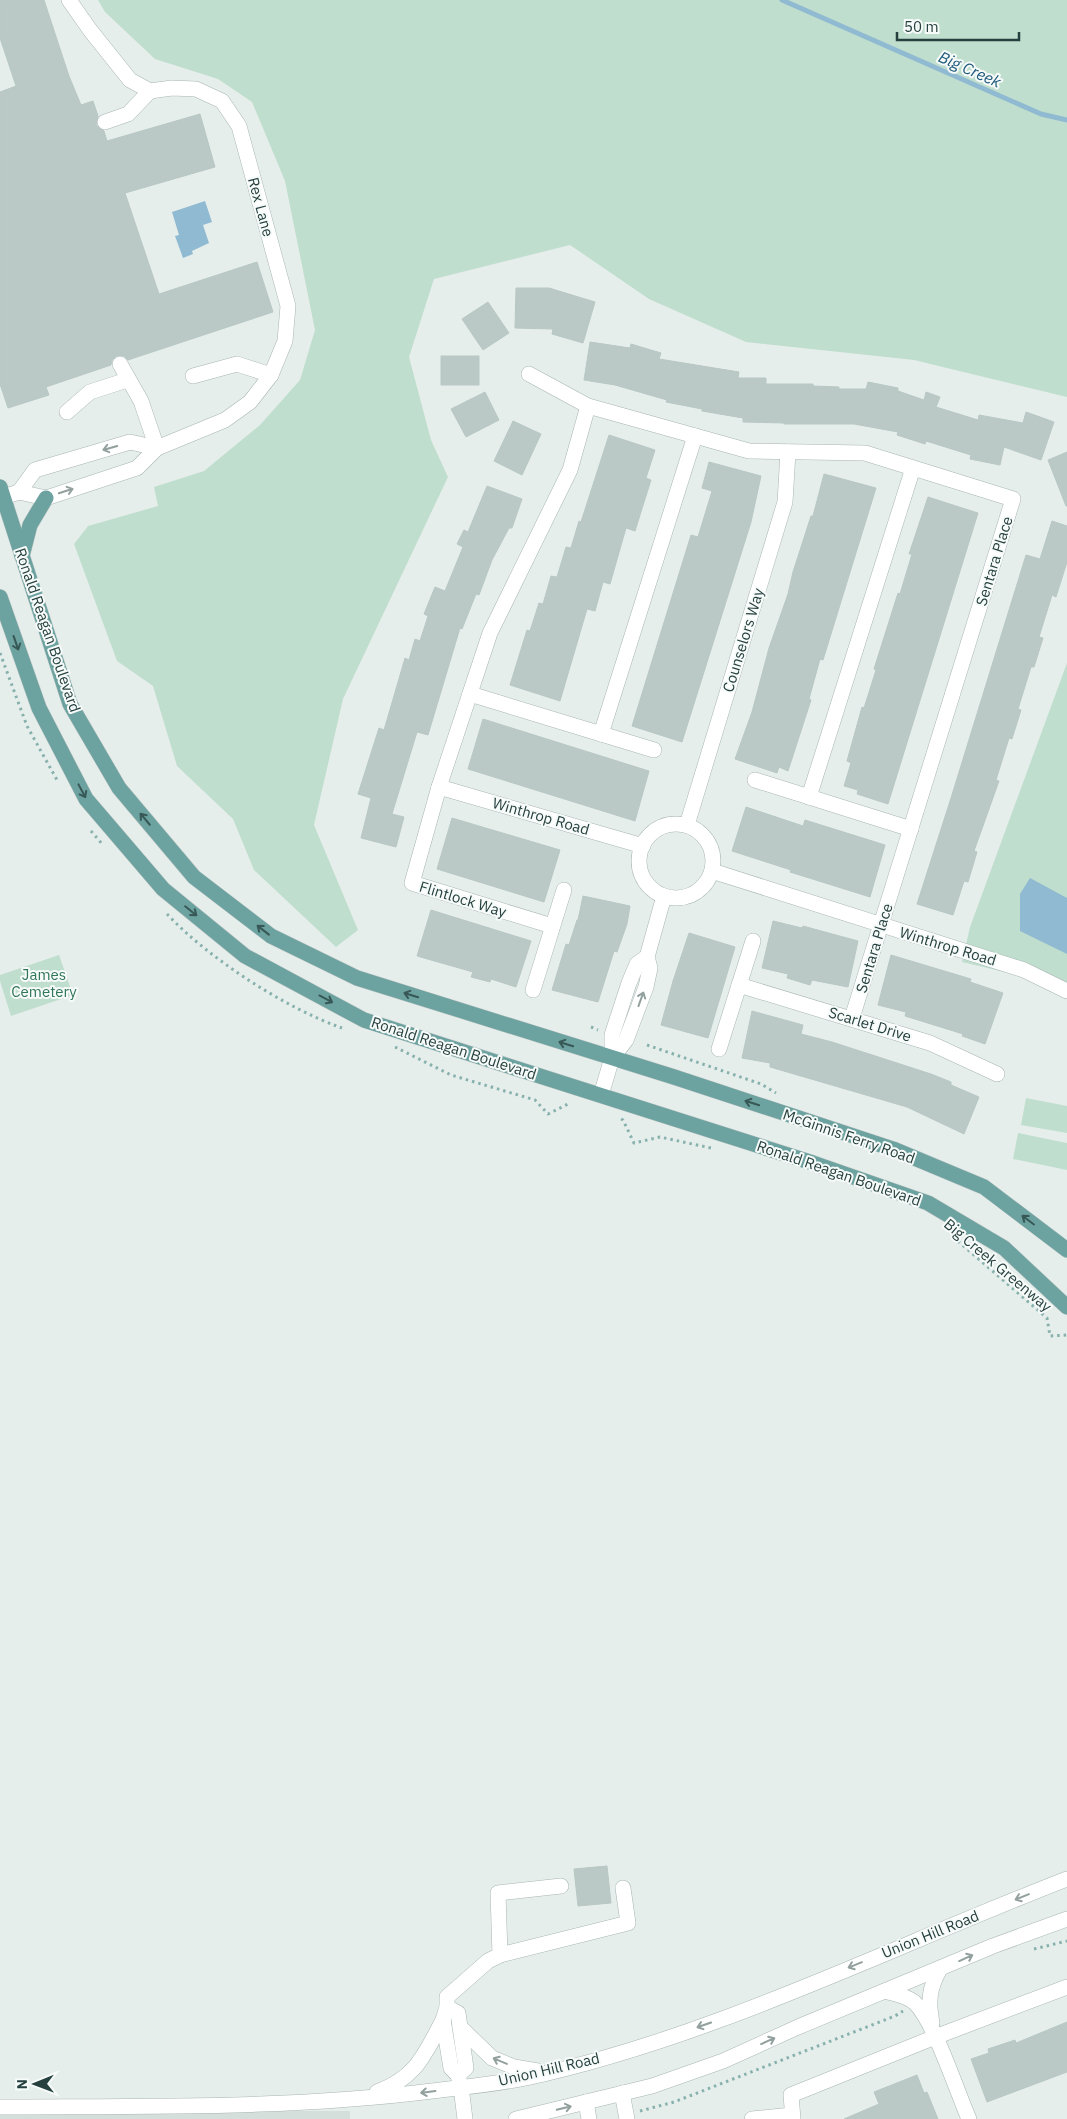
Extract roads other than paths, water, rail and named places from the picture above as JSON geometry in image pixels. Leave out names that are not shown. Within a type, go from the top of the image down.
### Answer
[{"type":"main road","name":"Ronald Reagan Boulevard","points":[[1,494],[70,704],[119,788],[194,877],[271,936],[357,978],[612,1058]]},
{"type":"main road","points":[[22,557],[30,525],[46,498]]},
{"type":"main road","name":"Ronald Reagan Boulevard","points":[[0,597],[39,708],[86,799],[171,895],[245,956],[364,1020],[813,1163],[928,1203],[1004,1248],[1067,1306]]},
{"type":"main road","name":"McGinnis Ferry Road","points":[[612,1058],[893,1149],[984,1187],[1067,1250]]},
{"type":"street","points":[[69,0],[130,80],[150,91],[128,114],[105,122]]},
{"type":"street","name":"Rex Lane","points":[[46,498],[138,468],[158,448],[225,420],[250,402],[271,375],[285,341],[288,306],[239,126],[222,101],[196,89],[172,88],[150,91]]},
{"type":"street","points":[[120,364],[127,380],[141,401],[158,448]]},
{"type":"street","points":[[193,376],[237,364],[271,375]]},
{"type":"street","name":"Sentara Place","points":[[529,374],[588,406],[749,451],[865,453],[1013,499],[852,1018]]},
{"type":"street","points":[[67,412],[90,392],[127,380]]},
{"type":"street","points":[[439,787],[490,633],[570,470],[588,406]]},
{"type":"street","points":[[601,734],[695,436]]},
{"type":"street","points":[[19,492],[35,470],[130,442],[158,448]]},
{"type":"street","name":"Counselors Way","points":[[687,825],[785,502],[788,452]]},
{"type":"street","points":[[809,797],[913,468]]},
{"type":"street","points":[[1,494],[19,492],[46,498]]},
{"type":"street","points":[[470,694],[654,750]]},
{"type":"street","points":[[755,780],[911,829]]},
{"type":"street","name":"Winthrop Road","points":[[439,787],[643,846]]},
{"type":"street","name":"Flintlock Way","points":[[439,787],[412,883],[552,926]]},
{"type":"street","points":[[670,824],[687,825],[699,831],[711,847],[714,856],[712,871],[707,883],[692,895],[683,898],[664,896],[648,886],[643,878],[639,859],[643,846],[652,832],[660,827],[670,824]]},
{"type":"street","name":"Winthrop Road","points":[[712,871],[1024,970],[1067,991]]},
{"type":"street","points":[[533,990],[564,890]]},
{"type":"street","points":[[601,1095],[612,1058],[612,1035],[637,964],[647,957],[664,896]]},
{"type":"street","points":[[719,1049],[752,941]]},
{"type":"street","name":"Scarlet Drive","points":[[740,985],[930,1043],[997,1074]]},
{"type":"street","name":"Union Hill Road","points":[[0,2108],[352,2101],[459,2081],[524,2078],[634,2048],[714,2022],[1067,1879]]},
{"type":"street","points":[[500,1955],[498,1893],[561,1886]]},
{"type":"street","points":[[465,2119],[459,2081],[451,2068],[445,2013],[447,1997],[488,1961],[500,1955],[628,1923],[623,1888]]},
{"type":"street","points":[[516,2119],[652,2086],[722,2061],[992,1946],[1067,1919]]},
{"type":"street","points":[[935,2037],[929,1999],[933,1981],[940,1969]]},
{"type":"street","points":[[752,2119],[793,2117],[791,2095],[935,2037],[1067,1987]]},
{"type":"street","points":[[885,1991],[900,1995],[915,2003],[922,2012],[935,2037],[968,2119]]},
{"type":"street","points":[[445,2013],[458,2013],[466,2068],[459,2081]]},
{"type":"street","points":[[352,2101],[394,2086],[408,2076],[420,2062],[445,2013]]},
{"type":"street","points":[[460,2027],[492,2058],[514,2067],[547,2072]]},
{"type":"street","points":[[622,2093],[626,2117]]},
{"type":"street","points":[[586,2102],[589,2119]]},
{"type":"water","points":[[205,201],[212,222],[203,225],[209,243],[192,251],[193,254],[183,258],[175,236],[179,235],[172,212]]},
{"type":"water","points":[[1030,878],[1067,898],[1067,954],[1020,931],[1020,894]]},
{"type":"waterway","name":"Big Creek","points":[[782,0],[1041,114],[1067,120]]},
{"type":"park label","name":"James Cemetery","points":[[44,982]]}]
